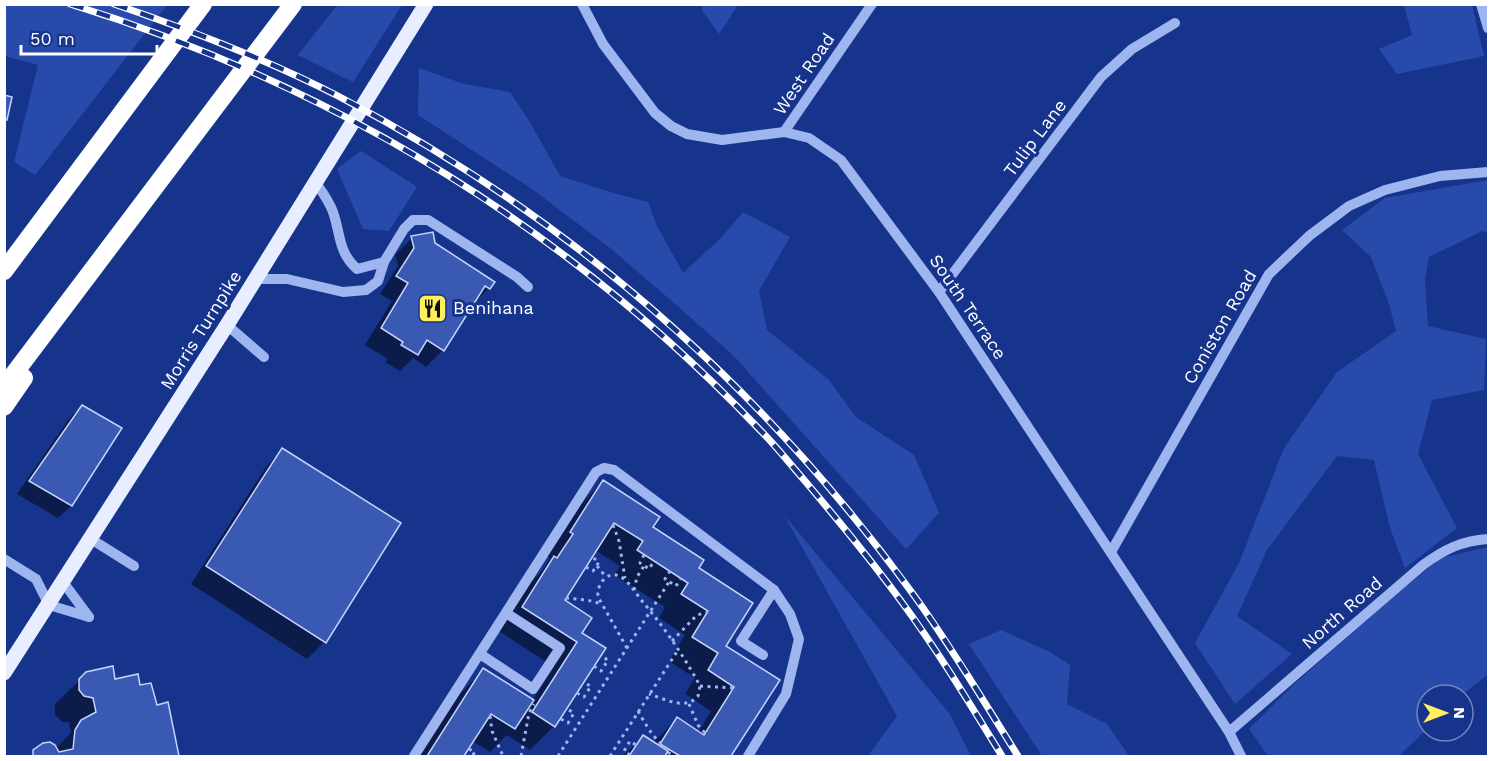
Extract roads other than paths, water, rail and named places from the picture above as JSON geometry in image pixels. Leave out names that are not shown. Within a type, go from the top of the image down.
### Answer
[{"type":"highway","points":[[4,271],[203,4]]},
{"type":"highway","points":[[4,387],[293,4]]},
{"type":"highway","points":[[4,407],[142,204]]},
{"type":"main road","name":"Morris Turnpike","points":[[4,673],[227,325],[426,4]]},
{"type":"street","name":"South Terrace","points":[[582,4],[603,44],[655,113],[671,126],[687,134],[722,140],[784,132],[809,138],[842,160],[939,292],[1229,732],[1240,756]]},
{"type":"street","name":"West Road","points":[[784,132],[872,4]]},
{"type":"street","points":[[1481,4],[1488,28]]},
{"type":"street","name":"Tulip Lane","points":[[939,292],[1101,77],[1131,49],[1175,23]]},
{"type":"street","name":"Coniston Road","points":[[1111,552],[1269,274],[1309,236],[1349,206],[1385,190],[1440,176],[1488,172]]},
{"type":"street","points":[[316,183],[326,196],[333,213],[342,250],[347,260],[357,269],[384,262]]},
{"type":"street","points":[[256,279],[287,279],[343,292],[366,290],[378,281],[384,262],[404,229],[413,220],[428,220],[518,277],[528,287]]},
{"type":"street","points":[[227,325],[264,357]]},
{"type":"street","points":[[414,756],[596,472],[604,468],[614,470],[774,590],[790,614],[799,639],[786,694],[748,756]]},
{"type":"street","points":[[91,539],[134,566]]},
{"type":"street","name":"North Road","points":[[1229,732],[1443,550],[1470,540],[1488,539]]},
{"type":"street","points":[[4,559],[36,579],[49,605],[89,617],[63,582]]},
{"type":"street","points":[[763,655],[741,641],[774,590]]},
{"type":"street","points":[[480,654],[533,689],[560,648],[506,613]]},
{"type":"railway","points":[[70,4],[168,38],[263,77],[355,122],[443,172],[527,229],[609,290],[686,357],[766,436],[805,481],[866,555],[915,620],[1002,756]]},
{"type":"railway","points":[[114,4],[256,57],[338,96],[422,143],[503,195],[581,251],[654,311],[724,376],[791,444],[854,517],[927,614],[1018,756]]},
{"type":"place","name":"Benihana","points":[[432,308]]}]
